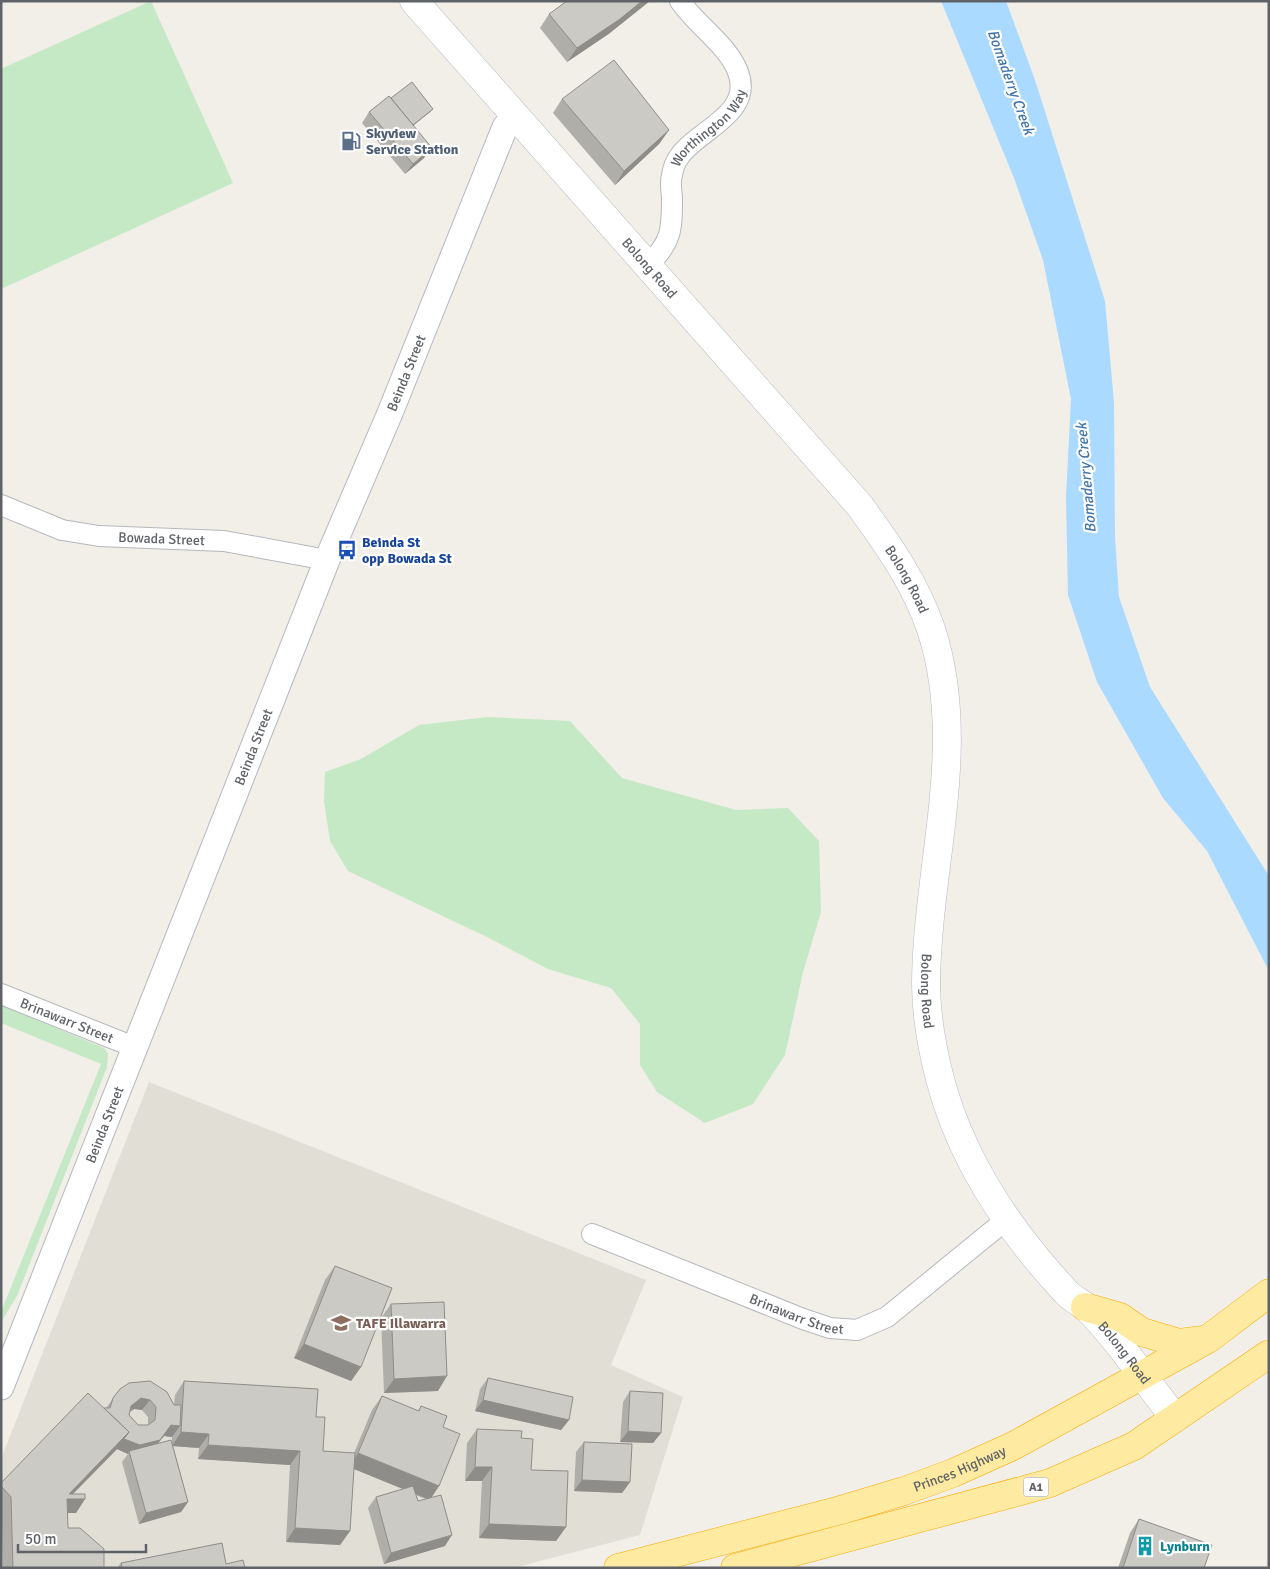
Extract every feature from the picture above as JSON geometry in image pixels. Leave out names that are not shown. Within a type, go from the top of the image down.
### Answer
[{"type":"highway","name":"Princes Highway","points":[[618,1568],[841,1510],[904,1491],[1013,1446],[1208,1339],[1269,1293]]},
{"type":"highway","points":[[1076,1300],[1120,1317],[1142,1332],[1179,1343],[1208,1339]]},
{"type":"highway","name":"A1","points":[[734,1568],[1050,1482],[1134,1446],[1269,1354]]},
{"type":"main road","name":"Bolong Road","points":[[414,1],[860,506],[898,558],[920,601],[931,629],[946,703],[948,750],[929,926],[926,983],[928,1017],[947,1102],[984,1186],[1006,1219],[1076,1300],[1168,1423]]},
{"type":"street","name":"Worthington Way","points":[[647,266],[658,256],[670,236],[671,177],[678,157],[717,125],[733,108],[740,96],[738,72],[718,42],[680,1]]},
{"type":"street","name":"Beinda Street","points":[[1,1387],[326,560],[390,413],[505,127],[516,115]]},
{"type":"street","name":"Bowada Street","points":[[1,506],[62,530],[90,535],[224,541],[326,560]]},
{"type":"street","name":"Brinawarr Street","points":[[1,994],[134,1047]]},
{"type":"street","name":"Brinawarr Street","points":[[592,1234],[803,1319],[830,1328],[857,1330],[887,1317],[1006,1219]]},
{"type":"shaded area","name":"TAFE Illawarra","points":[[149,1082],[646,1280],[611,1365],[683,1397],[640,1535],[513,1568],[1,1568],[1,1459]]},
{"type":"green space","points":[[151,1],[233,183],[1,289],[1,69]]},
{"type":"green space","points":[[488,717],[570,721],[622,778],[736,810],[788,808],[819,841],[821,912],[803,972],[785,1055],[753,1104],[705,1123],[657,1092],[640,1065],[640,1024],[611,988],[548,969],[485,936],[348,871],[330,841],[324,801],[325,772],[361,759],[419,725]]},
{"type":"green space","points":[[1,1005],[104,1048],[108,1053],[107,1067],[17,1296],[1,1322],[1,1312],[101,1064],[1,1023]]},
{"type":"water","name":"Bomaderry Creek","points":[[941,1],[1006,1],[1035,80],[1105,301],[1114,403],[1115,538],[1119,597],[1150,687],[1269,876],[1269,971],[1207,851],[1163,798],[1097,682],[1068,595],[1066,497],[1071,399],[1043,260],[1014,178]]},
{"type":"building","points":[[567,1],[642,1],[620,19],[577,48],[549,14]]},
{"type":"building","points":[[614,60],[669,130],[624,171],[562,99]]},
{"type":"building","points":[[412,82],[433,109],[413,125],[391,98]]},
{"type":"building","points":[[389,96],[432,148],[413,164],[369,112]]},
{"type":"building","points":[[335,1266],[392,1288],[361,1367],[304,1344]]},
{"type":"building","points":[[444,1302],[447,1376],[394,1379],[391,1304]]},
{"type":"building","points":[[488,1378],[573,1397],[569,1420],[483,1400]]},
{"type":"building","points":[[150,1381],[167,1392],[174,1405],[181,1405],[180,1426],[171,1425],[160,1440],[140,1445],[124,1439],[129,1432],[104,1408],[110,1408],[113,1398],[120,1389],[129,1383]],"holes":[[[141,1398],[150,1400],[156,1407],[155,1420],[148,1425],[138,1425],[129,1415],[131,1406]]]},
{"type":"building","points":[[184,1381],[318,1389],[316,1417],[325,1417],[323,1451],[355,1453],[350,1531],[295,1528],[300,1451],[208,1445],[209,1434],[181,1432]]},
{"type":"building","points":[[630,1391],[663,1393],[661,1433],[628,1431]]},
{"type":"building","points":[[88,1393],[129,1432],[69,1494],[85,1494],[85,1499],[67,1499],[68,1528],[80,1528],[104,1549],[104,1568],[13,1568],[11,1497],[1,1486],[1,1483]]},
{"type":"building","points":[[382,1396],[419,1411],[421,1406],[447,1416],[443,1427],[460,1434],[439,1486],[358,1453]]},
{"type":"building","points":[[477,1429],[522,1431],[521,1438],[533,1439],[531,1470],[568,1471],[566,1527],[489,1524],[492,1467],[475,1467]]},
{"type":"building","points":[[171,1440],[188,1502],[146,1513],[129,1451]]},
{"type":"building","points":[[584,1442],[632,1444],[630,1482],[582,1480]]},
{"type":"building","points":[[413,1486],[418,1501],[441,1495],[452,1535],[391,1553],[376,1497]]},
{"type":"building","points":[[1139,1519],[1212,1545],[1204,1568],[1123,1568]]},
{"type":"building","points":[[222,1543],[226,1564],[243,1560],[245,1568],[122,1568],[121,1563]]},
{"type":"place","name":"Skyview Service Station","points":[[351,141]]},
{"type":"place","name":"Beinda St opp Bowada St","points":[[347,550]]},
{"type":"place","name":"TAFE Illawarra","points":[[341,1323]]},
{"type":"place","name":"Lynburn","points":[[1145,1546]]}]
